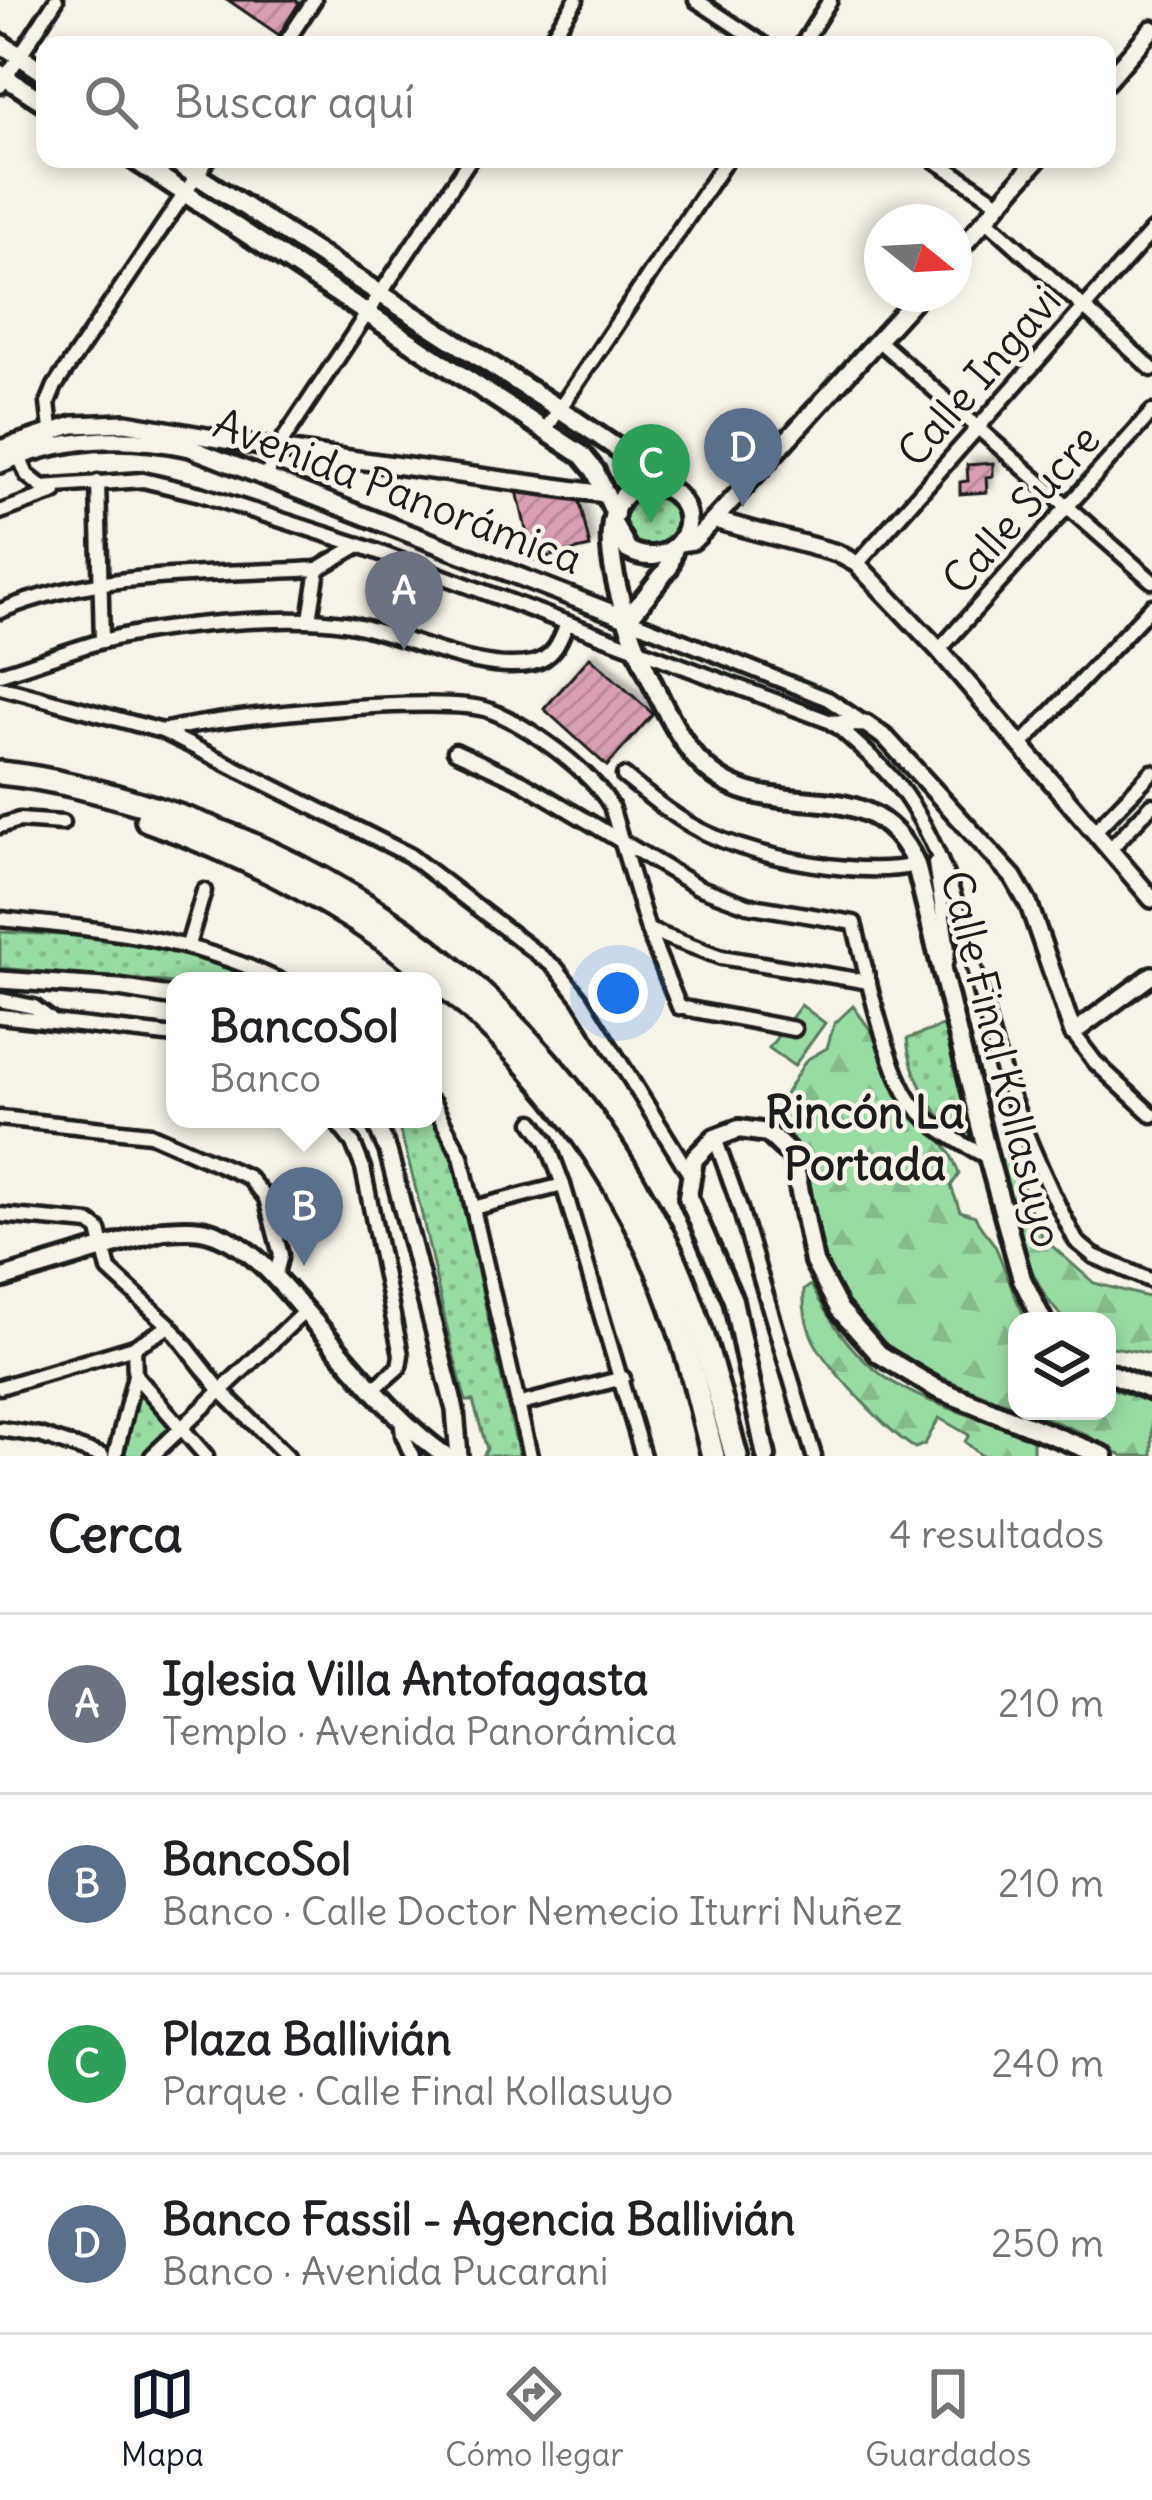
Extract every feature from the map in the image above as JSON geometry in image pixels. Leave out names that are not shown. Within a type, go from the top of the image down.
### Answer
[{"type":"highway","points":[[0,772],[86,789],[244,840],[332,883],[381,914],[489,998],[565,1082],[637,1186],[690,1301],[736,1456]]},
{"type":"highway","points":[[0,787],[140,818],[236,854],[324,898],[432,972]]},
{"type":"highway","points":[[442,981],[515,1052],[580,1135],[648,1250],[676,1322],[713,1456]]},
{"type":"main road","points":[[0,43],[36,67]]},
{"type":"main road","points":[[2,79],[36,98]]},
{"type":"main road","points":[[147,168],[582,455],[605,494],[623,545],[640,556],[662,556],[677,546]]},
{"type":"main road","points":[[184,168],[561,410],[673,492],[686,516],[677,546],[669,567],[628,619]]},
{"type":"main road","points":[[615,520],[624,496],[641,486],[661,486],[673,492]]},
{"type":"main road","name":"Calle Final Kollasuyo","points":[[615,520],[612,563],[646,675],[696,759],[713,774],[764,796],[853,804],[879,814],[908,846],[1022,1279],[1038,1312]]},
{"type":"main road","points":[[766,1456],[734,1300],[690,1207],[688,1173],[702,1148],[739,1129],[755,1129],[782,1142],[799,1174],[808,1239],[824,1285],[859,1335],[879,1354],[919,1381],[1104,1456]]},
{"type":"main road","points":[[0,1279],[163,1230],[207,1231],[244,1250],[275,1277],[401,1416],[446,1456]]},
{"type":"main road","points":[[1116,1376],[1152,1391]]},
{"type":"street","points":[[2,79],[56,0]]},
{"type":"street","points":[[290,36],[314,0]]},
{"type":"street","points":[[552,36],[575,0]]},
{"type":"street","points":[[696,0],[750,36]]},
{"type":"street","points":[[808,36],[830,0]]},
{"type":"street","points":[[1116,72],[1149,39]]},
{"type":"street","points":[[52,437],[48,403],[55,386],[202,168]]},
{"type":"street","points":[[267,476],[278,449],[464,168]]},
{"type":"street","points":[[546,430],[721,168]]},
{"type":"street","points":[[947,168],[999,203]]},
{"type":"street","points":[[972,235],[1030,168]]},
{"type":"street","points":[[986,219],[1152,369]]},
{"type":"street","name":"Calle Ingavi","points":[[856,564],[1152,231]]},
{"type":"street","points":[[677,546],[693,541],[714,520],[904,312]]},
{"type":"street","points":[[879,341],[1152,581]]},
{"type":"street","name":"Calle Sucre","points":[[939,650],[1152,412]]},
{"type":"street","name":"Avenida Panorámica","points":[[0,449],[126,423],[605,494]]},
{"type":"street","name":"Avenida Panorámica","points":[[0,464],[52,437],[159,441],[214,454],[628,619]]},
{"type":"street","points":[[19,456],[41,487],[143,480],[174,486],[358,545],[834,723],[866,724]]},
{"type":"street","points":[[98,482],[102,641]]},
{"type":"street","points":[[0,512],[68,487]]},
{"type":"street","points":[[686,516],[837,553],[856,564],[939,650],[1152,898]]},
{"type":"street","points":[[0,611],[41,594],[153,578],[318,568],[358,545]]},
{"type":"street","points":[[310,619],[318,568]]},
{"type":"street","points":[[1022,745],[1152,606]]},
{"type":"street","points":[[0,674],[102,641],[179,628],[310,619],[378,629],[466,658],[520,664],[547,657],[567,623]]},
{"type":"street","points":[[628,619],[828,699],[887,739],[1013,877],[1029,905],[1072,1033],[1095,1062],[1152,1115]]},
{"type":"street","points":[[0,687],[161,731],[409,855],[556,968],[580,998],[688,1173]]},
{"type":"street","points":[[161,731],[237,718],[332,711],[470,706],[492,711],[586,773],[611,806],[648,930],[679,1007],[794,1029]]},
{"type":"street","name":"Calle Final Kollasuyo","points":[[834,723],[904,794],[933,843],[955,899],[999,1060],[1061,1213],[1082,1247],[1152,1281]]},
{"type":"street","points":[[455,751],[522,782],[698,887],[747,905],[854,923],[895,1066],[911,1102],[953,1140],[988,1157]]},
{"type":"street","points":[[1095,832],[1152,772]]},
{"type":"street","points":[[624,776],[708,834],[761,851],[893,870],[916,865]]},
{"type":"street","points":[[1110,849],[1152,805]]},
{"type":"street","points":[[0,826],[19,820],[62,823]]},
{"type":"street","points":[[933,843],[948,950],[943,974]]},
{"type":"street","points":[[188,945],[204,891]]},
{"type":"street","points":[[0,919],[110,930],[188,945],[262,972]]},
{"type":"street","points":[[648,930],[721,957],[869,982]]},
{"type":"street","points":[[1072,1033],[1152,975]]},
{"type":"street","points":[[0,980],[166,996]]},
{"type":"street","points":[[0,1000],[34,1007],[51,1020]]},
{"type":"street","points":[[0,1016],[166,1035]]},
{"type":"street","points":[[0,1118],[150,1134],[248,1177],[266,1198],[281,1255],[275,1277]]},
{"type":"street","points":[[442,1120],[461,1156],[530,1456]]},
{"type":"street","points":[[533,1122],[547,1142],[563,1185],[643,1456]]},
{"type":"street","points":[[341,1128],[363,1168],[401,1355],[399,1367],[375,1388]]},
{"type":"street","points":[[378,1128],[444,1367],[460,1456]]},
{"type":"street","points":[[715,1138],[814,1456]]},
{"type":"street","points":[[473,1208],[563,1185]]},
{"type":"street","points":[[0,1215],[90,1223],[99,1230],[110,1270],[170,1326],[221,1391],[287,1456]]},
{"type":"street","points":[[152,1456],[305,1311]]},
{"type":"street","points":[[0,1388],[134,1347],[170,1326]]},
{"type":"street","points":[[115,1456],[135,1375],[134,1347]]},
{"type":"street","points":[[135,1375],[206,1456]]},
{"type":"street","points":[[517,1405],[623,1378]]},
{"type":"street","points":[[401,1416],[412,1456]]},
{"type":"street","points":[[0,1429],[40,1435],[101,1456]]},
{"type":"green space","points":[[651,497],[669,505],[677,523],[669,541],[651,549],[633,541],[625,523],[633,505]]},
{"type":"green space","points":[[0,932],[103,937],[190,952],[238,972],[166,972],[166,982],[0,968]]},
{"type":"green space","name":"Rincón La Portada","points":[[801,1005],[825,1023],[794,1066],[769,1048]]},
{"type":"green space","points":[[853,1006],[883,1047],[908,1112],[933,1130],[951,1155],[959,1174],[951,1186],[960,1211],[975,1216],[994,1244],[1023,1312],[1008,1312],[1008,1404],[898,1353],[853,1312],[835,1284],[822,1251],[804,1161],[786,1132],[770,1119],[806,1060],[827,1048],[834,1024]]},
{"type":"green space","points":[[945,1025],[972,1131],[963,1134],[932,1106],[909,1052],[907,1039]]},
{"type":"green space","points":[[399,1128],[438,1128],[454,1165],[519,1456],[483,1456],[487,1449],[473,1401],[466,1401],[456,1366]]},
{"type":"green space","points":[[1000,1159],[1018,1164],[1043,1238],[1094,1283],[1152,1298],[1152,1354],[1116,1348],[1116,1312],[1058,1312],[1039,1285],[1022,1245]]},
{"type":"green space","points":[[811,1285],[833,1323],[878,1372],[930,1401],[1033,1438],[1033,1455],[982,1456],[965,1442],[969,1435],[939,1418],[925,1444],[915,1448],[904,1440],[858,1397],[819,1349],[804,1308],[804,1290]]},
{"type":"green space","points":[[142,1388],[173,1423],[173,1430],[147,1456],[127,1456],[136,1390]]},
{"type":"green space","points":[[1116,1390],[1152,1402],[1152,1456],[1123,1456],[1050,1420],[1116,1420]]},
{"type":"building","points":[[228,0],[295,0],[299,3],[279,35]]},
{"type":"building","points":[[993,463],[993,476],[986,477],[987,492],[960,494],[960,482],[968,481],[967,465]]},
{"type":"building","points":[[517,491],[579,498],[590,547],[533,560]]},
{"type":"building","points":[[590,657],[653,714],[607,766],[544,709]]},
{"type":"place","name":"Banco Fassil - Agencia Ballivián","points":[[743,507]]},
{"type":"place","name":"Plaza Ballivián","points":[[651,523]]},
{"type":"place","name":"Iglesia Villa Antofagasta","points":[[404,650]]},
{"type":"place","name":"BancoSol","points":[[304,1266]]},
{"type":"district","name":"Rincón La Portada","points":[[865,1138]]}]
